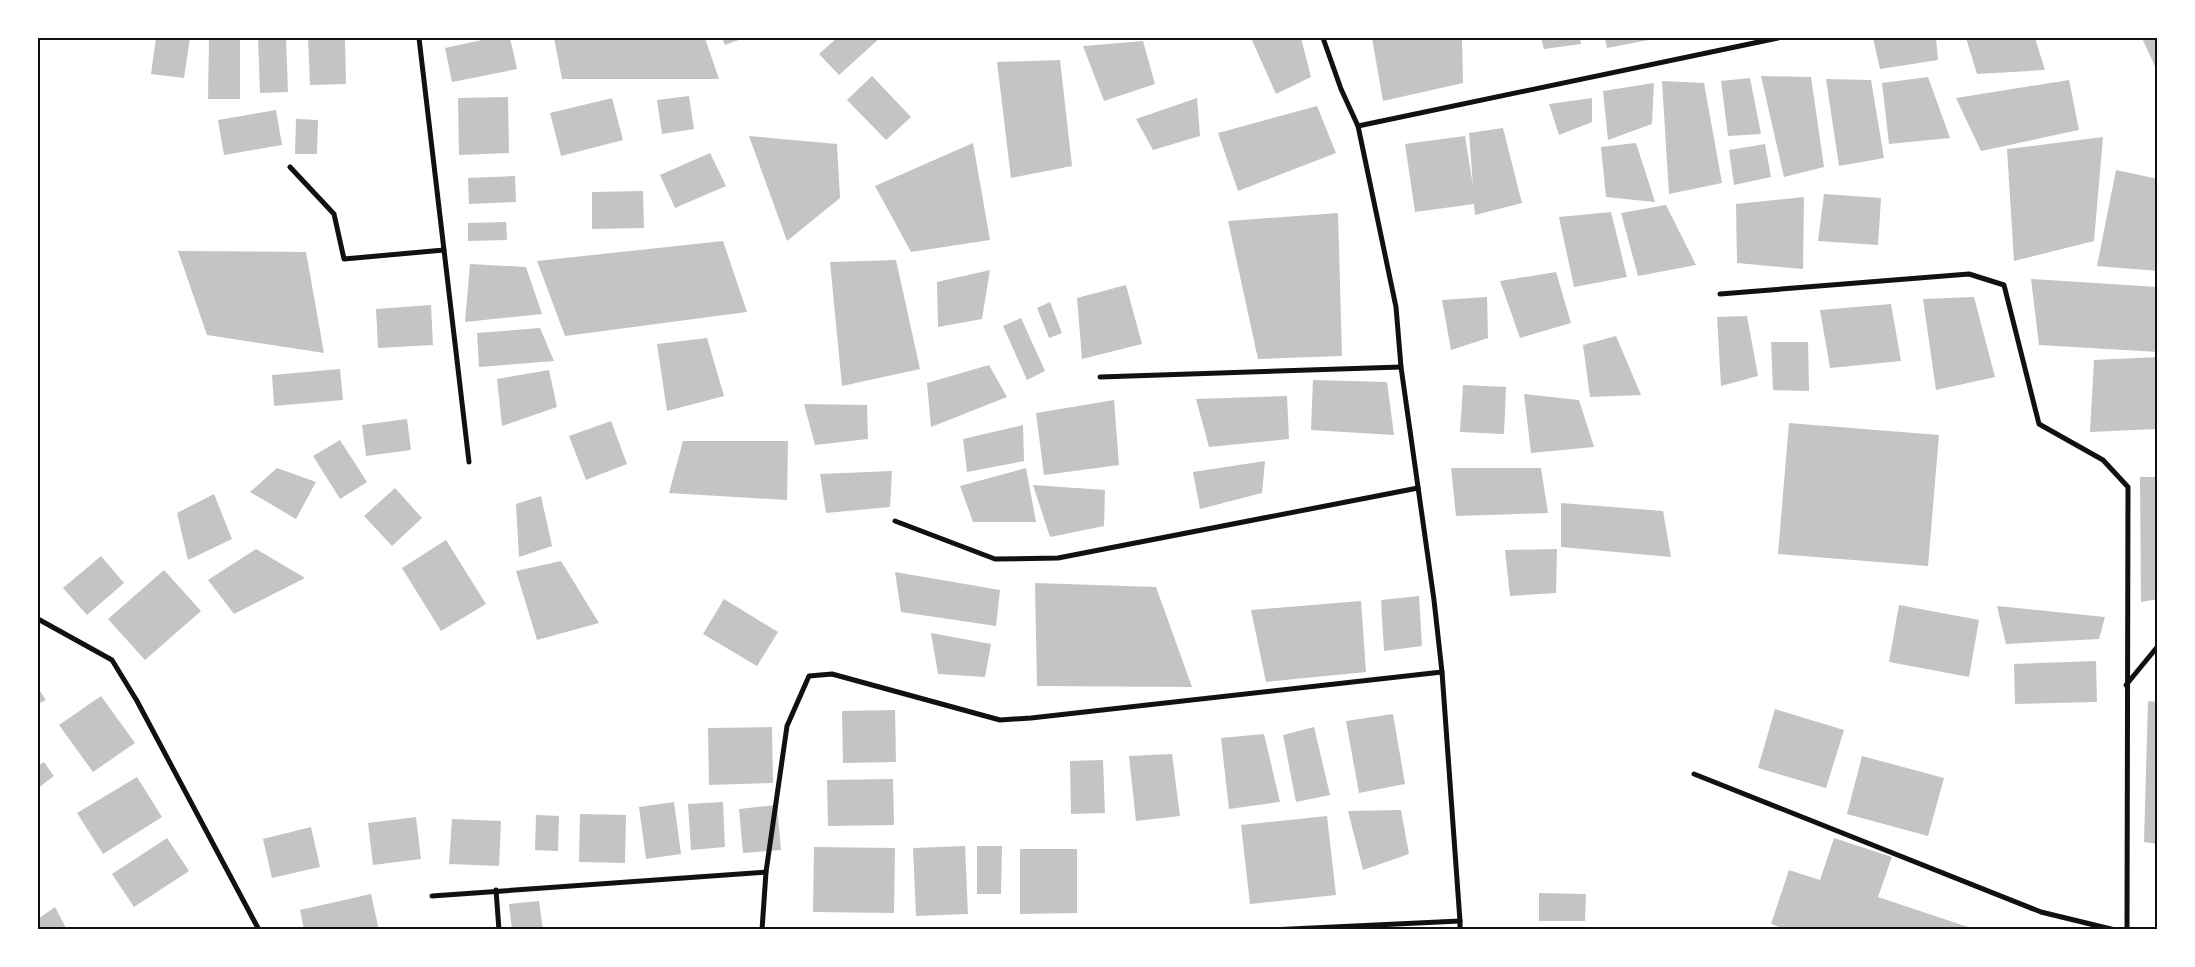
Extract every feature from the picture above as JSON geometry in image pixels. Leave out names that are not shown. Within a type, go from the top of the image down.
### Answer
[{"type":"street","points":[[419,38],[469,462]]},
{"type":"street","points":[[1323,38],[1341,89],[1358,126],[1396,307],[1401,367],[1434,600],[1442,672],[1460,930]]},
{"type":"street","points":[[1358,126],[1756,40],[1778,38]]},
{"type":"street","points":[[290,167],[334,214],[344,259],[444,250]]},
{"type":"street","points":[[1720,294],[1968,274],[2004,286],[2039,424],[2103,460],[2128,486],[2126,686],[2127,930]]},
{"type":"street","points":[[1100,377],[1401,367]]},
{"type":"street","points":[[895,521],[995,559],[1058,558],[1418,488]]},
{"type":"street","points":[[38,619],[112,660],[137,701],[258,930]]},
{"type":"street","points":[[2126,686],[2158,646]]},
{"type":"street","points":[[762,930],[766,872],[787,726],[809,676],[832,674],[1000,720],[1442,672]]},
{"type":"street","points":[[1694,774],[2041,912],[2115,930]]},
{"type":"street","points":[[432,896],[766,872]]},
{"type":"street","points":[[496,890],[499,930]]},
{"type":"street","points":[[1269,930],[1460,921]]},
{"type":"building","points":[[156,38],[190,38],[184,78],[151,74]]},
{"type":"building","points":[[209,38],[240,38],[240,99],[208,99]]},
{"type":"building","points":[[258,38],[286,38],[288,92],[260,93]]},
{"type":"building","points":[[308,38],[345,38],[346,84],[310,85]]},
{"type":"building","points":[[491,38],[510,38],[517,69],[452,82],[445,48]]},
{"type":"building","points":[[554,38],[705,38],[719,79],[562,79]]},
{"type":"building","points":[[722,38],[744,38],[725,45]]},
{"type":"building","points":[[837,38],[880,38],[839,75],[819,54]]},
{"type":"building","points":[[1251,38],[1301,38],[1311,77],[1276,94]]},
{"type":"building","points":[[1372,38],[1462,38],[1463,83],[1383,101]]},
{"type":"building","points":[[1541,38],[1580,38],[1581,44],[1544,49]]},
{"type":"building","points":[[1605,38],[1659,38],[1607,48]]},
{"type":"building","points":[[1873,38],[1936,38],[1938,60],[1880,69]]},
{"type":"building","points":[[1966,38],[2035,38],[2045,70],[1977,74]]},
{"type":"building","points":[[2142,38],[2158,38],[2158,73]]},
{"type":"building","points":[[1143,41],[1155,84],[1104,101],[1083,46]]},
{"type":"building","points":[[1060,60],[1072,166],[1011,178],[997,62]]},
{"type":"building","points":[[872,76],[911,117],[886,140],[847,100]]},
{"type":"building","points":[[1761,76],[1811,77],[1824,167],[1784,177]]},
{"type":"building","points":[[1928,77],[1950,138],[1889,144],[1882,83]]},
{"type":"building","points":[[1750,78],[1761,134],[1728,136],[1721,81]]},
{"type":"building","points":[[1826,79],[1871,80],[1884,158],[1839,166]]},
{"type":"building","points":[[2069,80],[2079,130],[1981,151],[1956,98]]},
{"type":"building","points":[[1662,81],[1704,83],[1722,183],[1669,194]]},
{"type":"building","points":[[1654,83],[1652,124],[1608,140],[1603,91]]},
{"type":"building","points":[[689,96],[694,129],[662,134],[657,100]]},
{"type":"building","points":[[508,97],[509,153],[459,155],[458,98]]},
{"type":"building","points":[[612,98],[623,140],[561,156],[550,113]]},
{"type":"building","points":[[1197,98],[1200,136],[1153,150],[1136,119]]},
{"type":"building","points":[[1592,98],[1592,122],[1559,135],[1549,104]]},
{"type":"building","points":[[1317,106],[1336,153],[1238,191],[1218,133]]},
{"type":"building","points":[[276,110],[282,145],[224,155],[218,120]]},
{"type":"building","points":[[296,119],[318,120],[317,154],[295,154]]},
{"type":"building","points":[[1503,128],[1522,203],[1475,215],[1474,204],[1415,212],[1405,144],[1465,136],[1473,186],[1469,133]]},
{"type":"building","points":[[749,136],[837,144],[840,198],[787,241]]},
{"type":"building","points":[[2103,137],[2094,241],[2014,261],[2007,149]]},
{"type":"building","points":[[973,143],[990,240],[911,252],[875,186]]},
{"type":"building","points":[[1636,143],[1655,202],[1606,197],[1601,147]]},
{"type":"building","points":[[1765,144],[1771,177],[1734,185],[1729,150]]},
{"type":"building","points":[[710,153],[726,186],[675,208],[660,175]]},
{"type":"building","points":[[2116,170],[2158,179],[2158,271],[2097,266]]},
{"type":"building","points":[[515,176],[516,202],[469,204],[468,178]]},
{"type":"building","points":[[643,191],[644,228],[592,229],[592,192]]},
{"type":"building","points":[[1824,194],[1881,198],[1878,245],[1818,241]]},
{"type":"building","points":[[1804,197],[1803,269],[1737,263],[1736,204]]},
{"type":"building","points":[[1666,205],[1696,265],[1638,276],[1621,213]]},
{"type":"building","points":[[1611,212],[1627,277],[1574,287],[1559,217]]},
{"type":"building","points":[[1338,213],[1342,356],[1258,359],[1228,221]]},
{"type":"building","points":[[506,222],[507,240],[468,241],[468,223]]},
{"type":"building","points":[[723,241],[747,312],[565,336],[537,261]]},
{"type":"building","points":[[178,251],[306,252],[324,353],[207,335]]},
{"type":"building","points":[[896,260],[920,369],[842,386],[830,262]]},
{"type":"building","points":[[470,264],[526,267],[542,314],[465,322]]},
{"type":"building","points":[[990,270],[982,319],[938,327],[937,282]]},
{"type":"building","points":[[1556,272],[1571,323],[1520,338],[1500,281]]},
{"type":"building","points":[[2031,279],[2158,287],[2158,352],[2039,345]]},
{"type":"building","points":[[1126,285],[1142,344],[1082,359],[1077,298]]},
{"type":"building","points":[[1487,297],[1488,338],[1451,350],[1442,300]]},
{"type":"building","points":[[1974,297],[1995,377],[1936,390],[1923,299]]},
{"type":"building","points":[[1050,302],[1062,333],[1049,338],[1037,308]]},
{"type":"building","points":[[1891,304],[1901,361],[1830,368],[1820,310]]},
{"type":"building","points":[[431,305],[433,345],[378,348],[376,309]]},
{"type":"building","points":[[1747,316],[1758,376],[1721,386],[1717,317]]},
{"type":"building","points":[[1021,318],[1045,371],[1027,380],[1003,326]]},
{"type":"building","points":[[540,328],[554,361],[479,367],[477,333]]},
{"type":"building","points":[[1616,336],[1641,395],[1590,397],[1583,345]]},
{"type":"building","points":[[707,338],[724,396],[667,411],[657,344]]},
{"type":"building","points":[[1771,342],[1808,342],[1809,391],[1773,390]]},
{"type":"building","points":[[2158,357],[2158,429],[2090,432],[2094,360]]},
{"type":"building","points":[[989,365],[1007,397],[931,427],[927,383]]},
{"type":"building","points":[[340,369],[343,400],[274,406],[272,375]]},
{"type":"building","points":[[549,370],[557,407],[502,426],[497,379]]},
{"type":"building","points":[[1313,380],[1387,382],[1394,435],[1311,430]]},
{"type":"building","points":[[1463,385],[1506,387],[1504,434],[1460,432]]},
{"type":"building","points":[[1524,394],[1579,400],[1594,447],[1531,453]]},
{"type":"building","points":[[1287,396],[1289,439],[1209,447],[1196,399]]},
{"type":"building","points":[[1114,400],[1119,465],[1044,475],[1036,413]]},
{"type":"building","points":[[804,404],[867,405],[868,439],[815,445]]},
{"type":"building","points":[[407,419],[411,450],[366,456],[362,425]]},
{"type":"building","points":[[611,421],[627,464],[586,480],[569,436]]},
{"type":"building","points":[[1789,423],[1939,435],[1928,566],[1778,554]]},
{"type":"building","points":[[1023,425],[1024,461],[967,472],[963,439]]},
{"type":"building","points":[[340,440],[367,482],[340,499],[313,456]]},
{"type":"building","points":[[683,441],[788,441],[787,500],[669,493]]},
{"type":"building","points":[[1265,461],[1262,493],[1200,509],[1193,472]]},
{"type":"building","points":[[277,468],[316,482],[296,519],[250,492]]},
{"type":"building","points":[[1026,468],[1036,522],[973,522],[960,486]]},
{"type":"building","points":[[1451,468],[1541,468],[1548,513],[1456,516]]},
{"type":"building","points":[[892,471],[890,507],[826,513],[820,474]]},
{"type":"building","points":[[2140,477],[2158,477],[2158,599],[2141,602]]},
{"type":"building","points":[[1033,485],[1105,490],[1104,526],[1050,537]]},
{"type":"building","points":[[395,488],[422,518],[392,546],[364,516]]},
{"type":"building","points":[[214,494],[232,539],[188,560],[177,513]]},
{"type":"building","points":[[541,496],[552,546],[519,557],[516,504]]},
{"type":"building","points":[[1561,503],[1663,511],[1671,557],[1561,547]]},
{"type":"building","points":[[446,540],[486,604],[441,631],[402,568]]},
{"type":"building","points":[[256,549],[305,578],[234,614],[208,580]]},
{"type":"building","points":[[1557,549],[1556,593],[1510,596],[1505,550]]},
{"type":"building","points":[[101,556],[124,583],[87,615],[63,588]]},
{"type":"building","points":[[561,561],[599,623],[537,640],[516,571]]},
{"type":"building","points":[[164,570],[201,611],[145,660],[108,619]]},
{"type":"building","points":[[895,572],[1000,590],[996,626],[901,612]]},
{"type":"building","points":[[1035,583],[1156,587],[1192,687],[1037,686]]},
{"type":"building","points":[[1419,596],[1422,646],[1384,651],[1381,600]]},
{"type":"building","points":[[724,599],[778,632],[757,666],[703,634]]},
{"type":"building","points":[[1361,601],[1366,672],[1266,682],[1251,610]]},
{"type":"building","points":[[1899,605],[1979,620],[1969,677],[1889,662]]},
{"type":"building","points":[[1997,606],[2105,617],[2099,639],[2006,644]]},
{"type":"building","points":[[931,633],[991,644],[985,677],[938,674]]},
{"type":"building","points":[[2096,661],[2097,702],[2015,704],[2014,664]]},
{"type":"building","points":[[38,688],[46,700],[38,704]]},
{"type":"building","points":[[101,696],[135,743],[93,772],[59,725]]},
{"type":"building","points":[[2148,701],[2158,702],[2158,844],[2144,842]]},
{"type":"building","points":[[1775,709],[1844,730],[1826,788],[1758,768]]},
{"type":"building","points":[[895,710],[896,762],[843,763],[842,711]]},
{"type":"building","points":[[1393,714],[1405,784],[1359,793],[1346,721]]},
{"type":"building","points":[[772,727],[773,783],[709,785],[708,728]]},
{"type":"building","points":[[1314,727],[1330,795],[1296,802],[1283,735]]},
{"type":"building","points":[[1264,734],[1280,802],[1229,809],[1221,738]]},
{"type":"building","points":[[1172,754],[1180,816],[1136,821],[1129,756]]},
{"type":"building","points":[[1862,756],[1944,778],[1928,836],[1847,814]]},
{"type":"building","points":[[1103,760],[1105,813],[1071,814],[1070,761]]},
{"type":"building","points":[[44,762],[54,776],[38,788],[38,766]]},
{"type":"building","points":[[137,777],[162,817],[103,854],[77,813]]},
{"type":"building","points":[[893,779],[894,825],[828,826],[827,780]]},
{"type":"building","points":[[674,802],[681,854],[646,859],[639,807]]},
{"type":"building","points":[[723,802],[725,847],[691,850],[688,804]]},
{"type":"building","points":[[777,805],[781,850],[743,853],[739,809]]},
{"type":"building","points":[[1401,810],[1409,854],[1363,870],[1348,811]]},
{"type":"building","points":[[580,814],[626,815],[625,863],[579,862]]},
{"type":"building","points":[[536,815],[559,816],[558,851],[535,850]]},
{"type":"building","points":[[1327,816],[1336,895],[1250,904],[1241,825]]},
{"type":"building","points":[[416,817],[421,859],[373,865],[368,823]]},
{"type":"building","points":[[452,819],[501,821],[499,866],[449,864]]},
{"type":"building","points":[[311,827],[320,867],[272,878],[263,839]]},
{"type":"building","points":[[167,838],[189,871],[134,907],[112,874]]},
{"type":"building","points":[[1834,838],[1892,857],[1878,897],[1977,930],[1788,930],[1771,924],[1789,870],[1820,880]]},
{"type":"building","points":[[965,846],[968,914],[916,916],[913,848]]},
{"type":"building","points":[[977,846],[1002,846],[1001,894],[977,894]]},
{"type":"building","points":[[814,847],[895,848],[894,913],[813,912]]},
{"type":"building","points":[[1020,849],[1077,849],[1077,913],[1020,914]]},
{"type":"building","points":[[1539,893],[1586,894],[1585,921],[1539,921]]},
{"type":"building","points":[[371,894],[379,930],[304,930],[300,910]]},
{"type":"building","points":[[539,901],[543,930],[512,930],[509,904]]},
{"type":"building","points":[[55,907],[67,930],[38,930],[38,919]]}]
